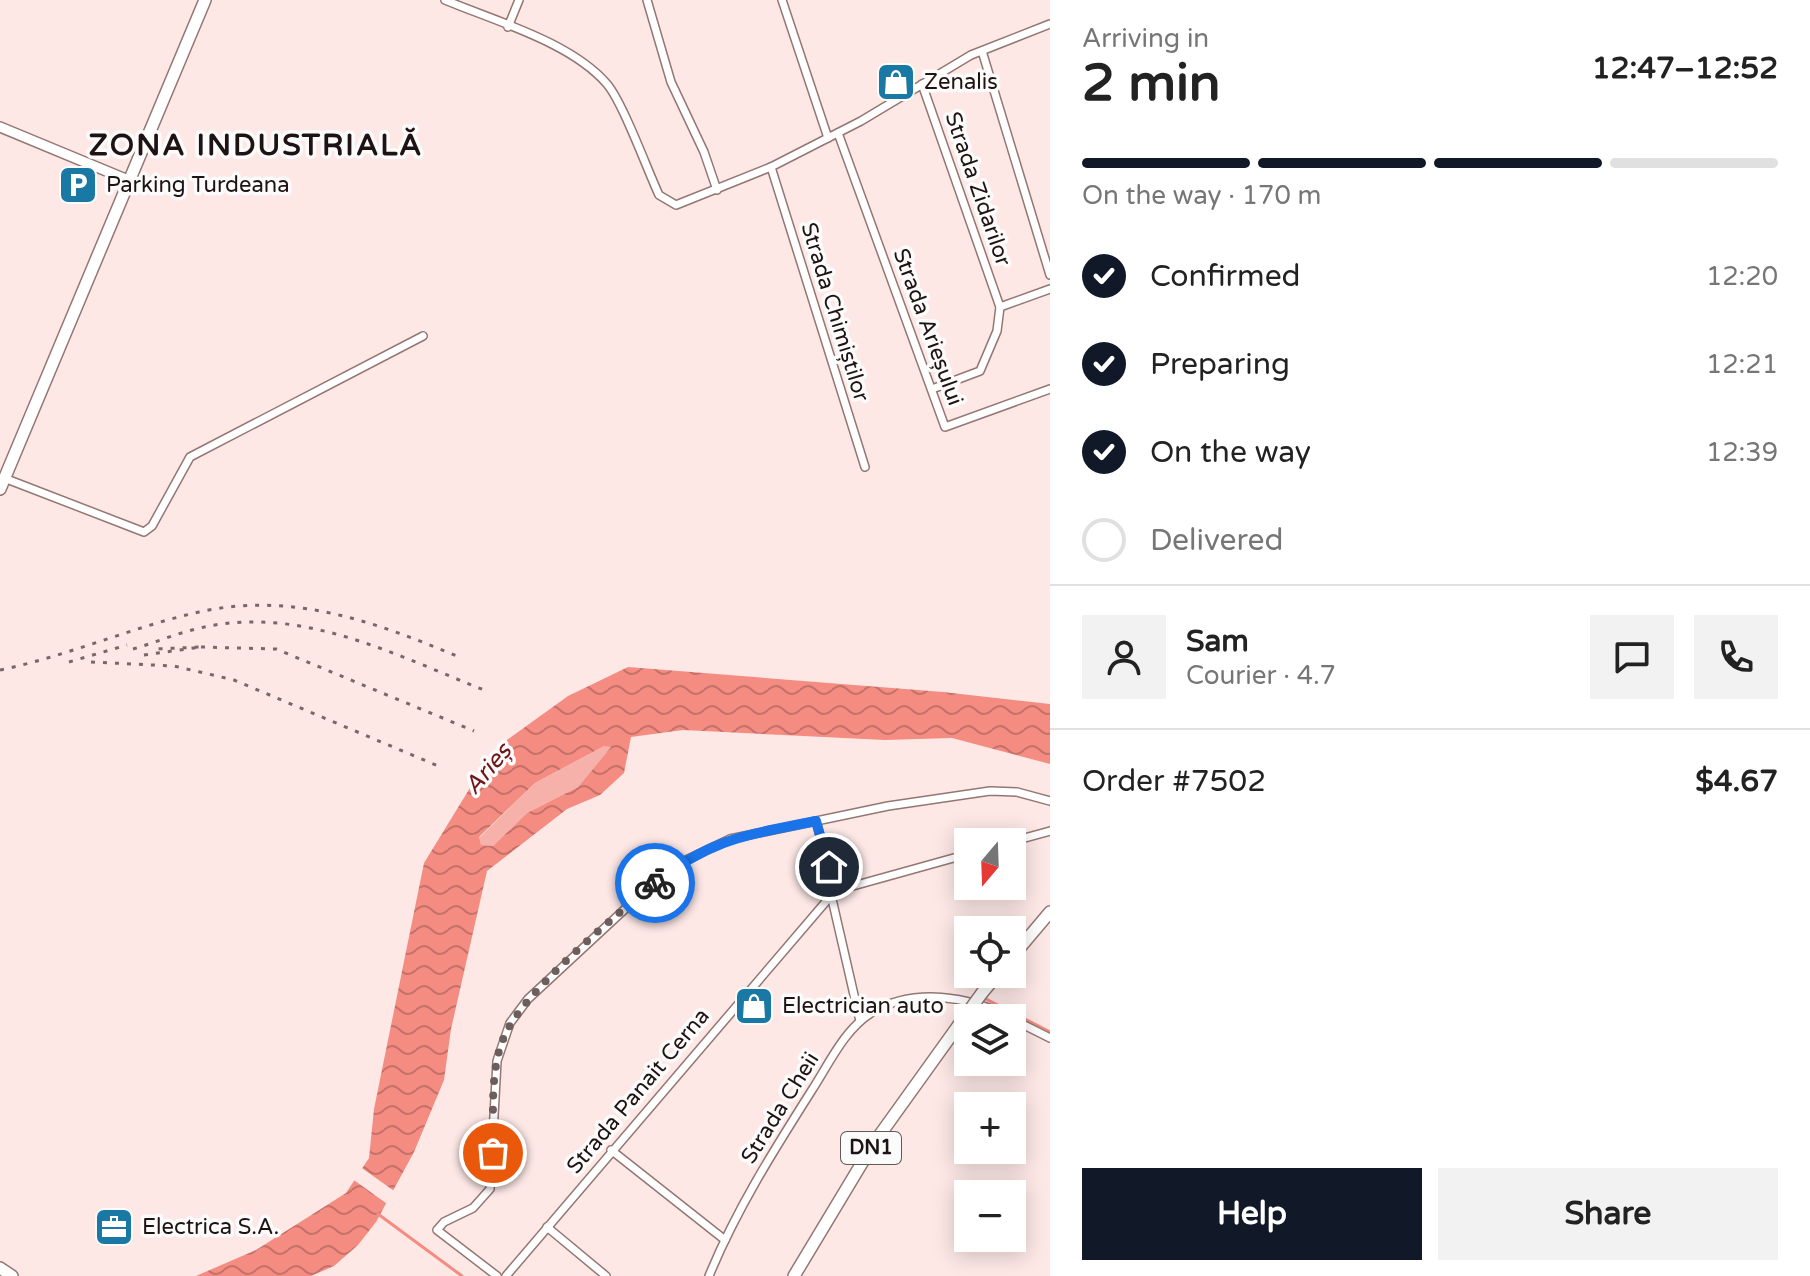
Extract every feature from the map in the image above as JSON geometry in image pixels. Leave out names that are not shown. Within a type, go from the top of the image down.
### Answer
[{"type":"main road","points":[[2,484],[205,0]]},
{"type":"main road","points":[[1026,940],[1050,912]]},
{"type":"main road","name":"DN1","points":[[794,1276],[874,1143],[986,988]]},
{"type":"main road","points":[[0,1268],[12,1276]]},
{"type":"street","points":[[445,0],[577,57],[607,84],[659,195],[667,203],[676,205],[771,167],[838,133],[982,51],[1050,24]]},
{"type":"street","points":[[508,27],[519,0]]},
{"type":"street","points":[[647,0],[671,82],[704,152],[717,190]]},
{"type":"street","points":[[782,0],[828,138]]},
{"type":"street","points":[[982,51],[1050,275]]},
{"type":"street","name":"Strada Zidarilor","points":[[922,84],[1000,307]]},
{"type":"street","points":[[0,127],[128,180]]},
{"type":"street","name":"Strada Arieșului","points":[[838,133],[948,428],[1050,389]]},
{"type":"street","name":"Strada Chimiștilor","points":[[771,167],[865,467]]},
{"type":"street","points":[[932,389],[980,371],[997,331],[1000,307],[1050,289]]},
{"type":"street","points":[[2,484],[144,532],[152,526],[190,457],[423,336]]},
{"type":"street","points":[[497,1276],[437,1230],[444,1222],[473,1208],[490,1189],[497,1061],[506,1031],[528,999],[637,898],[684,861],[730,839],[888,806],[990,791],[1017,792],[1050,801]]},
{"type":"street","points":[[816,821],[860,1021]]},
{"type":"street","points":[[1026,838],[1050,831]]},
{"type":"street","name":"Strada Panait Cerna","points":[[508,1274],[611,1150],[834,895],[954,858]]},
{"type":"street","name":"Strada Cheii","points":[[709,1276],[762,1170],[843,1042],[860,1021],[890,1004],[919,998],[958,998],[979,1004]]},
{"type":"street","name":"Strada Cheii","points":[[1026,1026],[1047,1037],[1049,1027]]},
{"type":"street","points":[[611,1150],[725,1240]]},
{"type":"street","points":[[547,1227],[606,1276]]},
{"type":"shaded area","points":[[604,746],[612,746],[578,787],[527,813],[493,846],[481,845],[479,838],[535,783]]},
{"type":"water","name":"Arieș","points":[[628,667],[943,692],[1050,704],[1050,764],[952,738],[885,740],[683,730],[631,737],[624,773],[600,795],[567,809],[487,871],[451,1029],[444,1080],[414,1152],[376,1222],[358,1245],[334,1266],[311,1276],[196,1276],[256,1250],[346,1193],[369,1158],[374,1109],[424,863],[473,783],[507,740],[568,696]],"holes":[[[604,746],[611,747],[578,787],[527,813],[493,846],[481,845],[479,837],[535,783]]]},
{"type":"pier","points":[[359,1166],[397,1193],[390,1206],[351,1178]]},
{"type":"waterway","points":[[982,997],[1050,1032]]},
{"type":"waterway","points":[[378,1214],[462,1276]]},
{"type":"railway","points":[[0,670],[199,612],[233,606],[267,605],[300,608],[365,622],[459,657]]},
{"type":"railway","points":[[133,649],[196,629],[234,623],[271,622],[344,636],[484,690]]},
{"type":"railway","points":[[69,662],[127,645]]},
{"type":"railway","points":[[201,647],[276,649],[474,731]]},
{"type":"railway","points":[[144,655],[201,647],[155,649]]},
{"type":"railway","points":[[91,662],[174,666],[234,680],[443,768]]},
{"type":"way so far","points":[[493,1153],[497,1061],[510,1023],[528,999],[655,883]]},
{"type":"place","name":"Zenalis","points":[[896,82]]},
{"type":"place","name":"Parking Turdeana","points":[[78,185]]},
{"type":"place","name":"Electrician auto","points":[[754,1006]]},
{"type":"place","name":"Electrica S.A.","points":[[114,1227]]},
{"type":"district","name":"ZONA INDUSTRIALĂ","points":[[256,145]]},
{"type":"route","points":[[655,883],[701,850],[730,839],[816,821],[829,867]]}]
